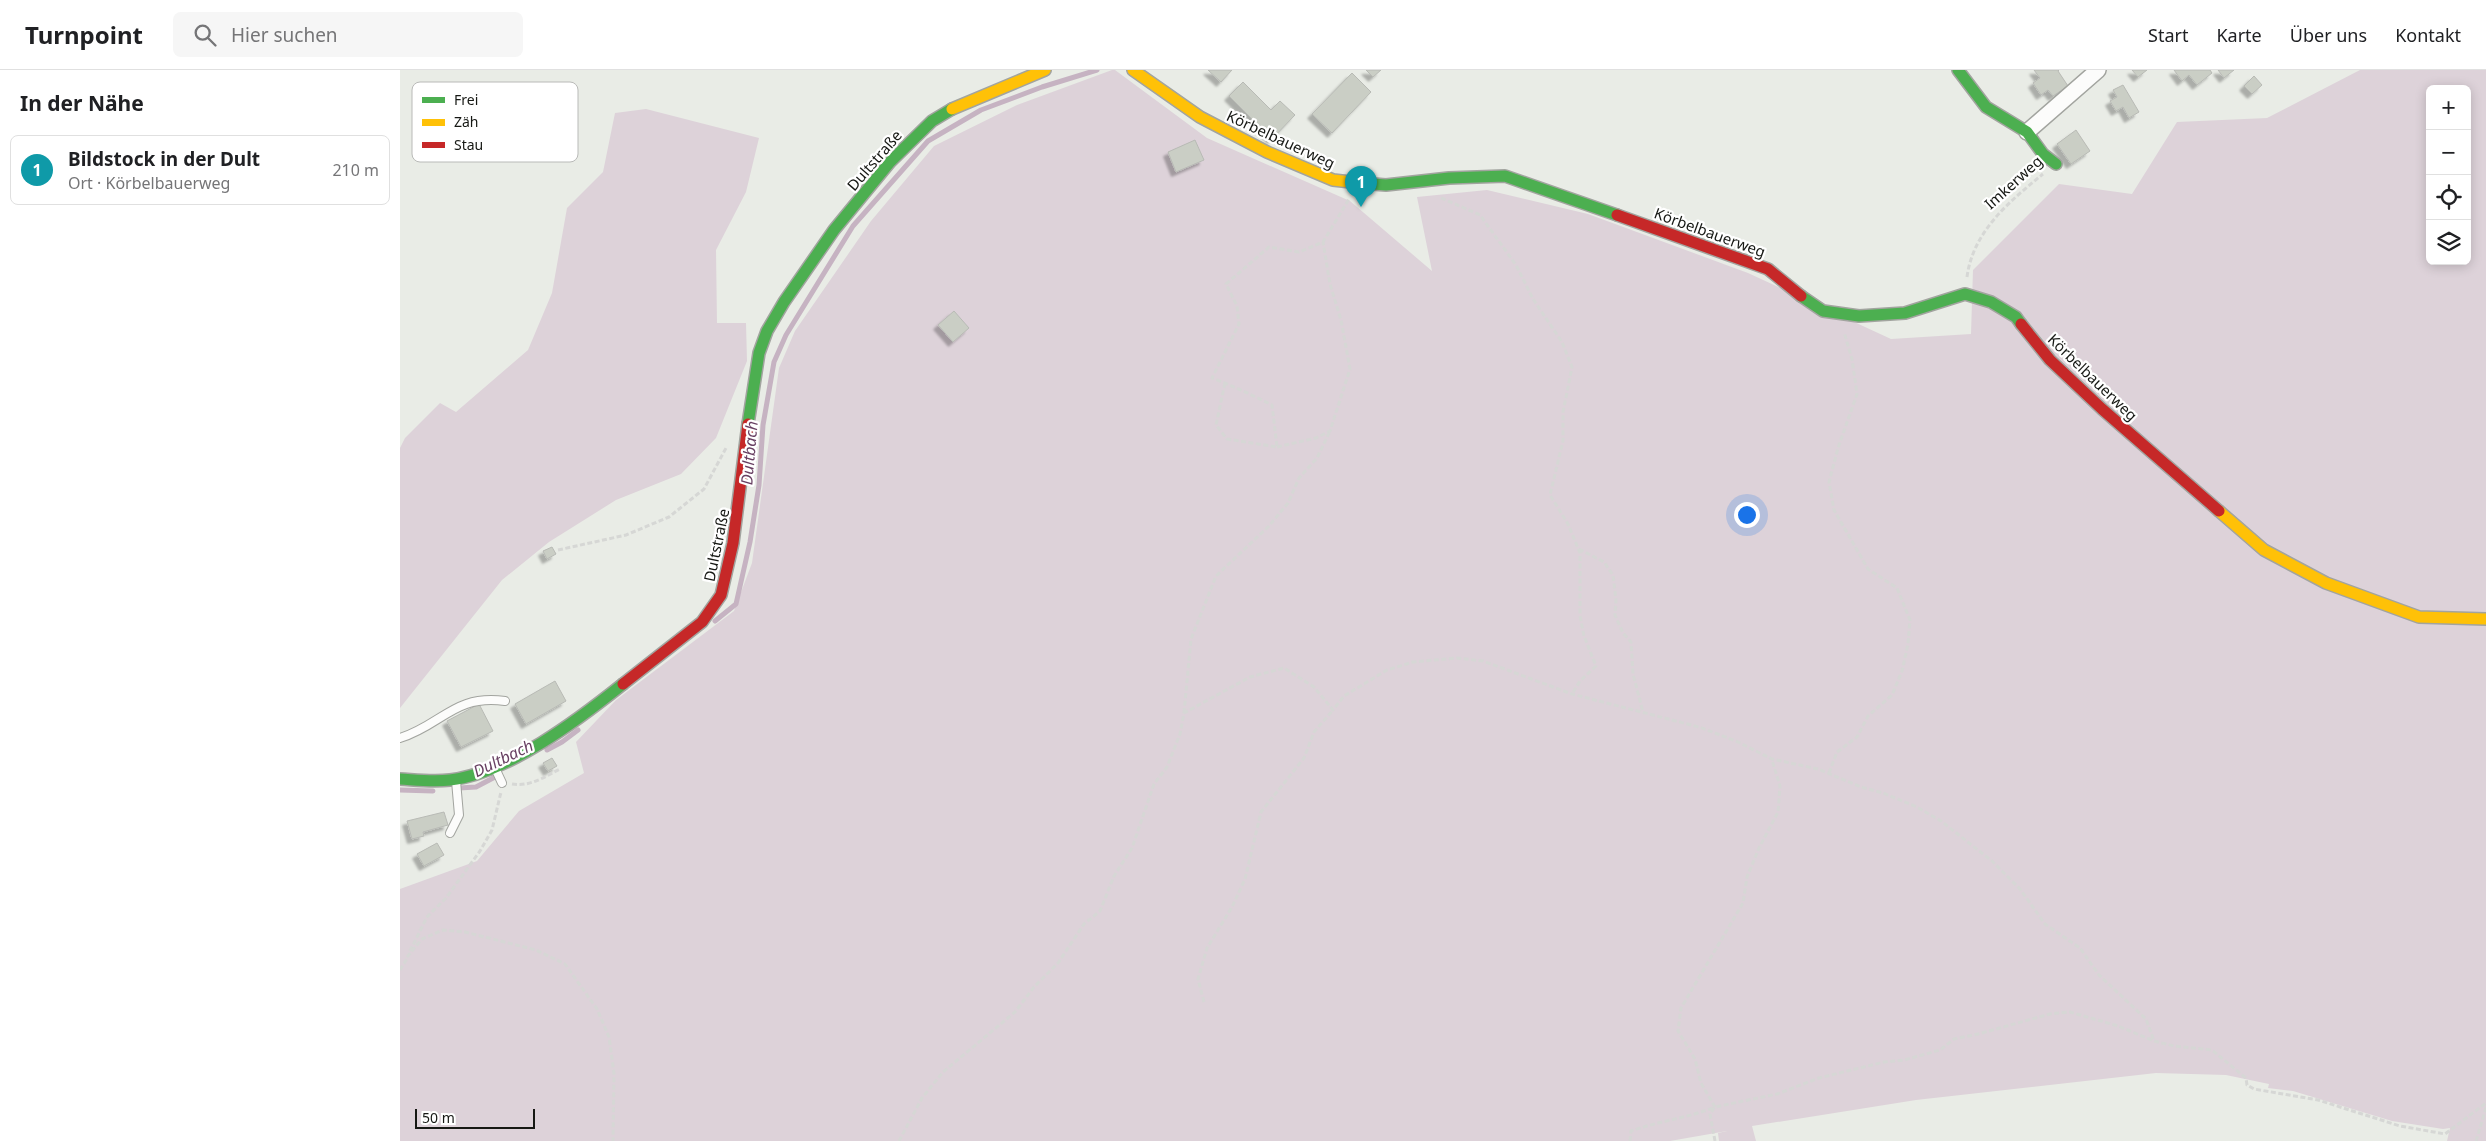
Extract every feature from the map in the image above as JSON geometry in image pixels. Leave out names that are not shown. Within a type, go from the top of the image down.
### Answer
[{"type":"street","name":"Dultstraße","points":[[400,779],[456,782],[496,770],[556,734],[702,622],[714,608],[725,585],[739,509],[760,351],[770,326],[801,277],[852,208],[905,144],[930,122],[971,99],[1044,70]]},
{"type":"street","name":"Körbelbauerweg","points":[[1132,70],[1200,117],[1267,152],[1334,180],[1386,185],[1449,178],[1505,176],[1716,249],[1768,269],[1823,311],[1859,316],[1905,313],[1965,294],[1991,302],[2016,317],[2050,360],[2102,409],[2264,550],[2326,583],[2419,617],[2486,619]]},
{"type":"street","name":"Imkerweg","points":[[1958,70],[1986,108],[2027,132],[2043,154],[2056,164]]},
{"type":"street","points":[[2027,132],[2098,70]]},
{"type":"lane","points":[[400,738],[462,704],[486,698],[505,701]]},
{"type":"lane","points":[[496,770],[502,783]]},
{"type":"lane","points":[[450,833],[459,814],[456,782]]},
{"type":"path","name":"Imkerweg","points":[[1965,294],[1968,268],[1984,229],[2020,193],[2056,164]]},
{"type":"path","points":[[1277,447],[1272,405],[1212,378],[1239,324],[1237,306],[1226,284],[1269,247],[1299,252],[1323,242],[1353,193],[1334,180]]},
{"type":"path","points":[[1434,195],[1480,215],[1516,265],[1533,299],[1562,342],[1572,367],[1564,412],[1564,441],[1550,495],[1568,524],[1579,549],[1580,616],[1584,636],[1596,666],[1580,681],[1572,694]]},
{"type":"path","points":[[899,1141],[922,1098],[943,1072],[1014,1012],[1034,987],[1058,964],[1084,924],[1100,911],[1114,876],[1132,848],[1154,784],[1167,767],[1180,734],[1184,714],[1191,639],[1216,576],[1269,526],[1288,503],[1299,478],[1317,458],[1330,431],[1350,369],[1341,320],[1330,284],[1323,242]]},
{"type":"path","points":[[1829,773],[1837,752],[1857,737],[1868,716],[1892,695],[1902,671],[1908,644],[1910,620],[1897,588],[1868,569],[1834,510],[1829,482],[1838,448],[1857,394],[1852,359],[1838,313]]},
{"type":"path","points":[[1225,383],[1216,425],[1227,440],[1277,447],[1316,438],[1330,431]]},
{"type":"path","points":[[558,550],[626,536],[669,517],[704,489],[726,447]]},
{"type":"path","points":[[1579,549],[1604,562],[1613,575],[1616,600],[1615,615],[1623,633],[1631,642],[1633,674],[1643,712]]},
{"type":"path","points":[[1204,1002],[1198,979],[1208,948],[1232,907],[1245,879],[1261,812],[1304,758],[1314,732],[1344,696],[1387,670],[1413,662],[1457,658],[1484,661],[1572,694],[1699,727],[1736,741],[1772,759],[1829,773],[1861,787],[1917,806],[1940,821],[1992,861],[2020,889],[2045,924],[2080,948],[2099,975],[2146,1019],[2154,1041]]},
{"type":"path","points":[[1184,714],[1250,677],[1284,668],[1314,687],[1333,710]]},
{"type":"path","points":[[1716,1107],[1701,1083],[1696,1059],[1678,1031],[1681,1008],[1743,903],[1747,876],[1778,812],[1780,786],[1772,759]]},
{"type":"path","points":[[502,783],[520,786],[536,782],[560,769]]},
{"type":"path","points":[[400,970],[427,917],[446,898],[480,851],[492,830],[500,801]]},
{"type":"path","points":[[408,957],[422,939],[443,930],[465,932],[536,950],[565,964],[597,1009],[609,1037],[614,1072],[613,1141]]},
{"type":"path","points":[[1630,1141],[1631,1131],[1663,1121],[1692,1116],[1716,1107],[1777,1094],[1819,1078],[1884,1062],[1904,1060],[1940,1050],[1954,1039],[2050,1014],[2070,1012],[2118,1026],[2154,1041],[2174,1046],[2212,1050],[2246,1078],[2247,1085],[2254,1088],[2318,1100],[2400,1126],[2445,1134],[2486,1103]]},
{"type":"path","points":[[1715,1141],[1710,1114],[1716,1107]]},
{"type":"path","points":[[2476,1141],[2486,1108]]},
{"type":"shaded area","points":[[1115,70],[1207,138],[1350,201],[1432,271],[1417,197],[1487,190],[1588,214],[1748,273],[1891,339],[1971,334],[1973,270],[2059,184],[2132,194],[2177,122],[2267,118],[2360,70],[2486,70],[2486,1141],[2447,1141],[2450,1128],[2443,1129],[2392,1121],[2293,1091],[2268,1088],[2269,1084],[2226,1075],[2156,1073],[1916,1100],[1752,1126],[1756,1141],[1719,1141],[1718,1133],[1727,1131],[1670,1141],[400,1141],[400,889],[477,861],[519,811],[584,773],[576,742],[616,700],[734,611],[752,563],[779,368],[795,331],[871,221],[934,146],[1017,105]]},
{"type":"shaded area","points":[[646,109],[759,138],[746,192],[716,250],[717,323],[746,323],[747,361],[716,438],[681,474],[616,500],[549,542],[502,580],[400,708],[400,448],[405,438],[440,403],[456,412],[528,350],[552,293],[567,208],[603,172],[615,113]]},
{"type":"building","points":[[1208,70],[1232,70],[1221,82]]},
{"type":"building","points":[[1366,70],[1381,70],[1373,77]]},
{"type":"building","points":[[2034,70],[2059,70],[2068,86],[2053,96],[2048,90],[2041,95],[2033,83],[2040,78]]},
{"type":"building","points":[[2132,70],[2147,70],[2138,77]]},
{"type":"building","points":[[2174,70],[2210,70],[2212,73],[2197,85],[2189,75],[2182,81]]},
{"type":"building","points":[[2218,70],[2234,70],[2224,78]]},
{"type":"building","points":[[1352,73],[1371,92],[1332,133],[1312,114]]},
{"type":"building","points":[[2254,76],[2262,85],[2252,94],[2244,86]]},
{"type":"building","points":[[1243,82],[1271,110],[1280,101],[1295,115],[1272,139],[1229,96]]},
{"type":"building","points":[[2123,85],[2139,112],[2129,118],[2123,107],[2116,111],[2110,101],[2117,97],[2113,90]]},
{"type":"building","points":[[2076,130],[2090,151],[2071,164],[2057,144]]},
{"type":"building","points":[[1195,140],[1204,160],[1176,172],[1168,152]]},
{"type":"building","points":[[954,311],[969,328],[953,342],[938,325]]},
{"type":"building","points":[[552,547],[556,554],[547,559],[543,551]]},
{"type":"building","points":[[555,681],[566,701],[526,724],[515,704]]},
{"type":"building","points":[[479,704],[493,731],[461,747],[447,721]]},
{"type":"building","points":[[552,758],[557,766],[548,771],[543,763]]},
{"type":"building","points":[[444,812],[448,825],[423,832],[424,836],[412,839],[407,821]]},
{"type":"building","points":[[437,843],[444,855],[424,866],[417,854]]},
{"type":"waterway","name":"Dultbach","points":[[715,621],[736,604],[750,542],[759,485],[763,425],[774,362],[786,335],[853,226],[928,141],[981,110],[1042,87],[1097,70]]},
{"type":"waterway","name":"Dultbach","points":[[547,750],[578,730]]},
{"type":"waterway","name":"Dultbach","points":[[459,788],[476,787],[495,777]]},
{"type":"waterway","name":"Dultbach","points":[[400,790],[433,791]]},
{"type":"traffic: fast","points":[[1958,70],[1986,107],[2027,132],[2043,154],[2056,164]]},
{"type":"traffic: fast","points":[[748,424],[759,353],[767,331],[784,302],[834,230],[890,162],[932,121],[952,109]]},
{"type":"traffic: fast","points":[[1360,183],[1386,185],[1449,178],[1505,176],[1617,215]]},
{"type":"traffic: fast","points":[[1801,296],[1823,311],[1859,316],[1905,313],[1965,294],[1991,302],[2016,317],[2021,324]]},
{"type":"traffic: fast","points":[[400,779],[450,780],[495,767],[541,743],[623,684]]},
{"type":"traffic: slow","points":[[952,109],[1045,70]]},
{"type":"traffic: slow","points":[[1133,70],[1200,117],[1267,152],[1333,180],[1360,183]]},
{"type":"traffic: slow","points":[[2219,511],[2264,550],[2326,583],[2419,617],[2486,619]]},
{"type":"traffic: jam","points":[[1617,215],[1768,269],[1801,296]]},
{"type":"traffic: jam","points":[[2021,324],[2050,360],[2102,409],[2219,511]]},
{"type":"traffic: jam","points":[[623,684],[702,622],[721,595],[733,543],[748,424]]},
{"type":"place","name":"Bildstock in der Dult","points":[[1361,207]]}]
